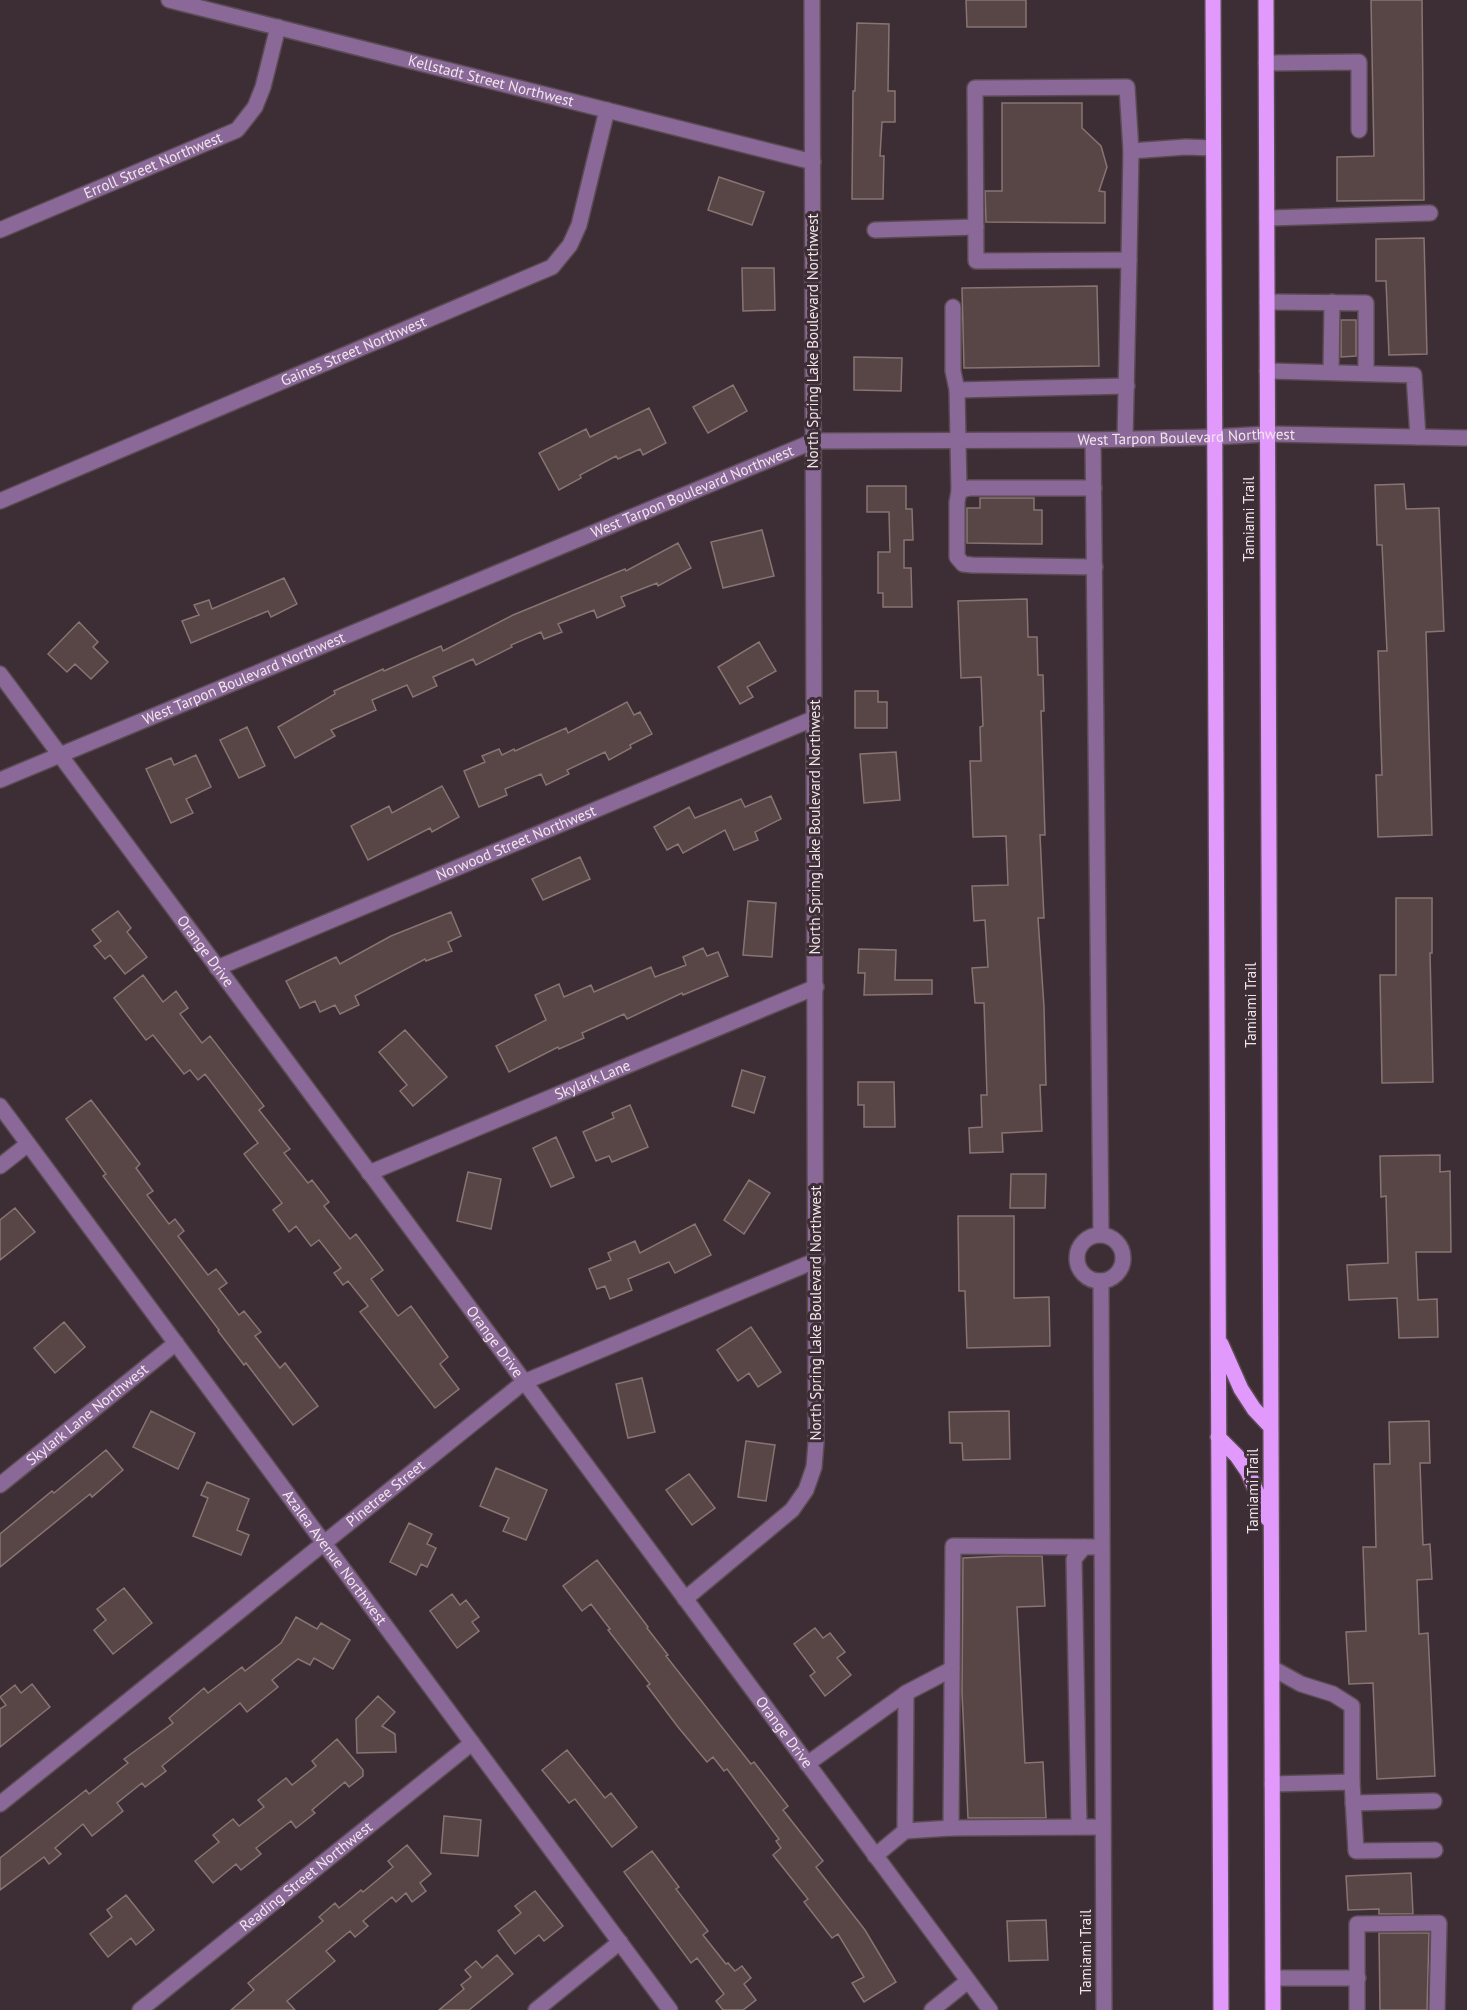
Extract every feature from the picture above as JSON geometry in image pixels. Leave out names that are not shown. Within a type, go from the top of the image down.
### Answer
[{"type":"main road","points":[[1213,0],[1221,2010]]},
{"type":"main road","name":"Tamiami Trail","points":[[1266,0],[1273,2010]]},
{"type":"main road","points":[[1218,1338],[1241,1389],[1254,1409],[1271,1427]]},
{"type":"main road","points":[[1218,1437],[1237,1456],[1248,1472],[1271,1528]]},
{"type":"street","name":"Kellstadt Street Northwest","points":[[169,0],[813,162]]},
{"type":"street","name":"North Spring Lake Boulevard Northwest","points":[[685,1599],[792,1510],[806,1490],[814,1467],[816,1443],[812,0]]},
{"type":"street","name":"Erroll Street Northwest","points":[[0,230],[237,130],[255,107],[263,87],[278,27]]},
{"type":"street","points":[[1266,63],[1359,62],[1359,130]]},
{"type":"street","points":[[1125,439],[1127,386],[1131,151],[1127,87],[975,88],[976,261],[1129,260]]},
{"type":"street","name":"Gaines Street Northwest","points":[[0,501],[552,267],[570,245],[579,225],[607,110]]},
{"type":"street","points":[[1131,151],[1186,147],[1213,148]]},
{"type":"street","points":[[1267,218],[1430,213]]},
{"type":"street","points":[[875,230],[976,226]]},
{"type":"street","points":[[1267,302],[1366,303],[1366,373]]},
{"type":"street","points":[[1331,372],[1332,302]]},
{"type":"street","points":[[953,307],[953,370],[957,390],[959,491],[957,557],[963,564],[972,565],[1095,567]]},
{"type":"street","points":[[1268,371],[1414,375],[1418,437]]},
{"type":"street","points":[[957,390],[1127,386]]},
{"type":"street","name":"West Tarpon Boulevard Northwest","points":[[0,780],[814,441],[1093,440],[1267,434],[1467,438]]},
{"type":"street","points":[[1093,440],[1101,1235]]},
{"type":"street","points":[[959,491],[969,488],[1094,488]]},
{"type":"street","name":"Orange Drive","points":[[0,674],[990,2010]]},
{"type":"street","name":"Norwood Street Northwest","points":[[217,968],[815,718]]},
{"type":"street","name":"Skylark Lane","points":[[369,1173],[816,987]]},
{"type":"street","name":"Azalea Avenue Northwest","points":[[0,1106],[670,2010]]},
{"type":"street","points":[[0,1166],[28,1143]]},
{"type":"street","points":[[1101,1235],[1118,1244],[1123,1258],[1117,1272],[1112,1277],[1101,1281],[1084,1274],[1077,1261],[1078,1253],[1085,1241],[1101,1235]]},
{"type":"street","name":"Pinetree Street","points":[[0,1804],[524,1382],[817,1260]]},
{"type":"street","name":"Tamiami Trail","points":[[1101,1281],[1104,2010]]},
{"type":"street","name":"Skylark Lane Northwest","points":[[0,1485],[176,1343]]},
{"type":"street","points":[[951,1828],[953,1546],[1102,1547]]},
{"type":"street","points":[[1079,1827],[1074,1559],[1084,1547]]},
{"type":"street","points":[[1272,1668],[1301,1684],[1333,1694],[1352,1706],[1352,1782],[1356,1851],[1435,1850]]},
{"type":"street","points":[[807,1764],[906,1693],[952,1669]]},
{"type":"street","points":[[905,1832],[906,1693]]},
{"type":"street","name":"Reading Street Northwest","points":[[140,2010],[472,1743]]},
{"type":"street","points":[[1272,1784],[1352,1782]]},
{"type":"street","points":[[1353,1803],[1434,1801]]},
{"type":"street","points":[[875,1856],[905,1832],[951,1828],[1103,1827]]},
{"type":"street","points":[[1357,2010],[1357,1924],[1438,1923],[1437,2010]]},
{"type":"street","points":[[536,2010],[620,1942]]},
{"type":"street","points":[[1273,1978],[1358,1978]]},
{"type":"street","points":[[932,2010],[968,1981]]},
{"type":"building","points":[[966,0],[1026,0],[1026,27],[967,27]]},
{"type":"building","points":[[1371,0],[1422,0],[1424,200],[1337,201],[1337,157],[1374,156]]},
{"type":"building","points":[[857,23],[889,24],[888,91],[895,91],[895,122],[882,122],[880,156],[884,156],[883,199],[852,199],[853,91],[855,91]]},
{"type":"building","points":[[1002,103],[1082,103],[1082,128],[1101,146],[1107,167],[1099,191],[1105,192],[1105,223],[986,222],[985,191],[1002,191]]},
{"type":"building","points":[[719,177],[764,192],[752,225],[708,210]]},
{"type":"building","points":[[1424,238],[1427,354],[1389,355],[1386,281],[1376,281],[1376,239]]},
{"type":"building","points":[[742,268],[774,268],[775,310],[743,311]]},
{"type":"building","points":[[1097,286],[1099,366],[964,368],[962,288]]},
{"type":"building","points":[[1341,320],[1356,320],[1356,356],[1341,357]]},
{"type":"building","points":[[854,357],[902,358],[901,391],[854,390]]},
{"type":"building","points":[[733,385],[747,411],[708,433],[693,407]]},
{"type":"building","points":[[649,408],[666,443],[643,455],[640,449],[618,459],[616,456],[580,475],[581,478],[559,490],[539,453],[586,429],[590,437]]},
{"type":"building","points":[[1404,484],[1406,509],[1439,508],[1444,631],[1426,632],[1432,835],[1378,837],[1376,775],[1382,775],[1378,651],[1387,651],[1382,545],[1377,545],[1375,485]]},
{"type":"building","points":[[867,486],[906,486],[906,509],[912,509],[913,540],[904,540],[904,568],[911,568],[912,607],[883,607],[883,593],[878,593],[878,552],[890,552],[889,512],[867,512]]},
{"type":"building","points":[[980,498],[1034,498],[1034,510],[1042,510],[1042,544],[967,543],[967,508],[980,508]]},
{"type":"building","points":[[762,530],[774,576],[723,588],[711,542]]},
{"type":"building","points":[[678,543],[691,568],[658,586],[657,583],[621,597],[625,606],[597,618],[594,610],[558,624],[562,632],[544,639],[541,632],[511,645],[512,647],[476,665],[473,659],[433,677],[437,686],[413,697],[407,685],[372,700],[376,710],[331,730],[335,736],[295,758],[278,727],[335,694],[334,691],[441,646],[443,651],[513,615],[625,569],[626,571]]},
{"type":"building","points":[[284,578],[297,604],[271,617],[268,611],[191,643],[182,621],[199,615],[194,605],[209,600],[212,609]]},
{"type":"building","points":[[1027,599],[1028,637],[1037,637],[1038,675],[1043,675],[1044,711],[1041,711],[1045,835],[1040,835],[1044,918],[1038,918],[1046,1085],[1040,1085],[1042,1131],[1002,1133],[1003,1152],[970,1153],[969,1128],[982,1127],[981,1095],[987,1095],[984,1003],[975,1003],[972,968],[988,967],[985,920],[974,921],[972,886],[1008,885],[1006,836],[973,837],[970,761],[981,761],[980,727],[983,726],[981,677],[961,678],[958,601]]},
{"type":"building","points":[[79,622],[98,642],[93,647],[108,662],[91,679],[75,664],[67,672],[48,654]]},
{"type":"building","points":[[759,642],[776,671],[747,687],[753,697],[740,704],[718,667]]},
{"type":"building","points":[[855,691],[878,691],[878,702],[887,702],[887,728],[855,728]]},
{"type":"building","points":[[627,702],[634,715],[640,712],[652,734],[630,745],[631,748],[609,760],[605,752],[567,770],[569,774],[546,785],[541,774],[505,789],[507,795],[479,807],[464,771],[485,762],[482,756],[499,749],[502,755],[514,749],[515,751],[566,728],[568,733]]},
{"type":"building","points":[[247,727],[265,766],[239,778],[220,740]]},
{"type":"building","points":[[896,752],[900,800],[864,803],[860,754]]},
{"type":"building","points":[[196,755],[211,787],[186,799],[193,813],[171,823],[146,769],[171,758],[174,765]]},
{"type":"building","points":[[442,786],[459,817],[432,832],[430,828],[368,860],[351,826],[389,806],[392,813]]},
{"type":"building","points":[[771,796],[781,819],[755,832],[758,840],[734,850],[725,830],[683,853],[678,844],[667,850],[654,827],[689,807],[695,818],[741,799],[745,807]]},
{"type":"building","points":[[580,857],[590,879],[543,900],[532,879]]},
{"type":"building","points":[[1396,898],[1432,898],[1432,953],[1430,953],[1433,1082],[1382,1083],[1380,975],[1396,975]]},
{"type":"building","points":[[748,901],[776,903],[772,957],[743,955]]},
{"type":"building","points":[[118,911],[131,928],[127,932],[147,957],[125,974],[110,955],[105,959],[94,946],[101,941],[92,930]]},
{"type":"building","points":[[451,912],[461,936],[448,942],[452,951],[426,961],[425,959],[355,996],[359,1005],[340,1014],[335,1005],[320,1012],[315,1001],[300,1008],[286,981],[336,957],[340,964],[391,936]]},
{"type":"building","points":[[703,948],[707,956],[718,952],[728,976],[683,995],[682,993],[627,1019],[624,1014],[582,1033],[584,1038],[559,1049],[558,1047],[509,1072],[496,1046],[546,1020],[535,995],[559,984],[564,997],[591,985],[594,992],[651,967],[655,977],[686,965],[683,957]]},
{"type":"building","points":[[859,949],[896,950],[895,980],[932,980],[932,994],[864,995],[865,973],[858,973]]},
{"type":"building","points":[[143,975],[163,1002],[176,991],[188,1008],[180,1014],[202,1043],[210,1036],[264,1106],[259,1110],[290,1149],[284,1153],[308,1183],[312,1180],[329,1202],[324,1206],[350,1239],[356,1234],[383,1270],[371,1279],[398,1316],[411,1306],[448,1357],[440,1364],[459,1389],[435,1408],[360,1312],[368,1306],[348,1281],[343,1285],[334,1273],[341,1268],[319,1240],[311,1246],[296,1226],[289,1232],[273,1210],[282,1203],[244,1154],[258,1143],[205,1074],[198,1080],[190,1070],[184,1074],[153,1035],[146,1040],[114,998]]},
{"type":"building","points":[[405,1030],[447,1077],[413,1106],[400,1091],[407,1085],[379,1052]]},
{"type":"building","points":[[742,1070],[765,1077],[754,1113],[732,1106]]},
{"type":"building","points":[[858,1082],[894,1082],[895,1127],[864,1127],[864,1105],[858,1105]]},
{"type":"building","points":[[91,1100],[140,1164],[136,1168],[153,1191],[147,1195],[169,1224],[175,1219],[184,1231],[178,1236],[208,1275],[216,1269],[227,1283],[219,1289],[239,1315],[244,1311],[261,1332],[255,1336],[280,1368],[285,1363],[318,1406],[293,1425],[246,1363],[244,1365],[218,1331],[103,1176],[106,1174],[66,1119]]},
{"type":"building","points":[[630,1105],[648,1147],[612,1162],[609,1156],[596,1161],[583,1132],[614,1118],[612,1113]]},
{"type":"building","points":[[556,1137],[574,1177],[551,1187],[533,1148]]},
{"type":"building","points":[[1440,1155],[1440,1172],[1450,1171],[1451,1252],[1416,1252],[1418,1300],[1437,1299],[1438,1337],[1399,1338],[1397,1298],[1349,1300],[1347,1265],[1388,1263],[1386,1196],[1381,1197],[1380,1156]]},
{"type":"building","points":[[468,1172],[501,1179],[491,1229],[457,1221]]},
{"type":"building","points":[[1011,1174],[1046,1174],[1045,1208],[1010,1208]]},
{"type":"building","points":[[749,1180],[770,1193],[744,1234],[724,1220]]},
{"type":"building","points":[[15,1208],[35,1232],[0,1260],[0,1220]]},
{"type":"building","points":[[958,1216],[1014,1216],[1014,1298],[1049,1297],[1050,1346],[967,1348],[965,1291],[959,1291]]},
{"type":"building","points":[[695,1224],[711,1255],[675,1273],[669,1262],[628,1279],[632,1290],[610,1299],[605,1286],[597,1289],[589,1269],[611,1260],[608,1253],[635,1241],[640,1253]]},
{"type":"building","points":[[64,1322],[85,1347],[55,1373],[34,1348]]},
{"type":"building","points":[[751,1327],[781,1372],[758,1387],[749,1373],[738,1381],[717,1350]]},
{"type":"building","points":[[642,1378],[655,1432],[628,1438],[616,1384]]},
{"type":"building","points":[[151,1411],[195,1433],[178,1469],[133,1447]]},
{"type":"building","points":[[1009,1411],[1010,1459],[963,1460],[962,1443],[950,1443],[949,1412]]},
{"type":"building","points":[[1429,1421],[1430,1463],[1420,1463],[1423,1545],[1430,1544],[1432,1579],[1417,1580],[1419,1634],[1428,1633],[1435,1776],[1377,1779],[1373,1683],[1349,1684],[1346,1632],[1366,1631],[1363,1547],[1376,1547],[1374,1464],[1390,1464],[1389,1422]]},
{"type":"building","points":[[746,1441],[775,1445],[766,1501],[738,1497]]},
{"type":"building","points":[[106,1450],[123,1470],[92,1497],[90,1494],[0,1567],[0,1534]]},
{"type":"building","points":[[496,1468],[547,1490],[526,1540],[503,1531],[509,1518],[480,1506]]},
{"type":"building","points":[[689,1474],[715,1508],[692,1525],[666,1490]]},
{"type":"building","points":[[207,1482],[249,1499],[237,1530],[249,1535],[241,1555],[193,1536],[208,1498],[201,1495]]},
{"type":"building","points":[[409,1523],[432,1534],[427,1544],[436,1548],[427,1567],[421,1564],[416,1575],[390,1562]]},
{"type":"building","points":[[1042,1556],[1045,1606],[1017,1607],[1025,1763],[1043,1762],[1046,1818],[968,1818],[962,1693],[963,1558]]},
{"type":"building","points":[[597,1560],[648,1627],[668,1655],[666,1656],[751,1764],[754,1762],[788,1806],[783,1810],[823,1861],[816,1867],[865,1930],[896,1982],[864,2002],[852,1983],[864,1977],[838,1934],[832,1938],[804,1902],[808,1899],[773,1855],[781,1848],[776,1841],[779,1839],[727,1769],[724,1771],[713,1757],[707,1762],[678,1727],[647,1686],[650,1684],[591,1604],[582,1611],[563,1586]]},
{"type":"building","points":[[124,1588],[152,1623],[113,1654],[94,1630],[106,1620],[97,1609]]},
{"type":"building","points":[[452,1594],[460,1605],[466,1600],[479,1617],[472,1622],[479,1631],[457,1648],[430,1611]]},
{"type":"building","points":[[296,1617],[317,1629],[321,1623],[350,1640],[333,1669],[314,1658],[310,1665],[298,1659],[272,1680],[278,1687],[247,1712],[240,1703],[162,1766],[166,1771],[145,1787],[142,1783],[117,1803],[123,1811],[92,1836],[83,1824],[55,1848],[61,1854],[49,1864],[44,1857],[0,1890],[0,1858],[86,1790],[89,1794],[128,1763],[124,1759],[173,1723],[169,1718],[204,1688],[208,1693],[242,1667],[245,1671],[281,1643]]},
{"type":"building","points":[[815,1628],[823,1638],[830,1633],[845,1652],[837,1658],[851,1675],[825,1696],[810,1676],[815,1672],[794,1644]]},
{"type":"building","points":[[32,1684],[50,1707],[0,1747],[0,1709],[6,1705],[0,1697],[15,1685],[21,1693]]},
{"type":"building","points":[[378,1696],[395,1712],[382,1726],[395,1734],[396,1752],[357,1753],[356,1719]]},
{"type":"building","points":[[337,1739],[363,1770],[363,1776],[349,1787],[345,1782],[312,1810],[315,1813],[296,1828],[291,1821],[256,1848],[261,1854],[241,1870],[236,1864],[213,1883],[195,1861],[219,1842],[213,1835],[233,1819],[239,1826],[264,1807],[258,1800],[286,1778],[292,1785],[316,1766],[312,1761]]},
{"type":"building","points":[[567,1750],[605,1798],[611,1793],[637,1827],[612,1847],[575,1799],[569,1803],[542,1770]]},
{"type":"building","points":[[444,1816],[481,1820],[478,1856],[441,1853]]},
{"type":"building","points":[[407,1845],[431,1874],[420,1883],[426,1891],[412,1902],[406,1893],[396,1902],[392,1897],[363,1921],[368,1926],[355,1937],[350,1931],[326,1951],[335,1961],[287,2001],[295,2010],[231,2010],[254,1990],[248,1983],[323,1921],[319,1917],[335,1903],[339,1908],[393,1867],[388,1861]]},
{"type":"building","points":[[652,1851],[679,1887],[676,1889],[708,1931],[703,1935],[726,1964],[728,1963],[735,1971],[742,1966],[751,1978],[744,1984],[756,2000],[743,2010],[723,2010],[716,2001],[724,1994],[697,1958],[691,1963],[624,1872]]},
{"type":"building","points":[[1411,1873],[1413,1914],[1379,1914],[1379,1909],[1348,1910],[1346,1876]]},
{"type":"building","points":[[535,1891],[563,1926],[544,1941],[539,1935],[515,1954],[498,1931],[521,1913],[515,1906]]},
{"type":"building","points":[[126,1895],[154,1930],[136,1945],[131,1938],[108,1957],[90,1934],[112,1917],[107,1910]]},
{"type":"building","points":[[1046,1920],[1048,1960],[1009,1961],[1007,1921]]},
{"type":"building","points":[[1379,1933],[1429,1933],[1427,2010],[1380,2010]]},
{"type":"building","points":[[497,1955],[513,1974],[469,2010],[439,2010],[464,1989],[461,1985],[471,1977],[465,1970],[476,1961],[482,1968]]}]
